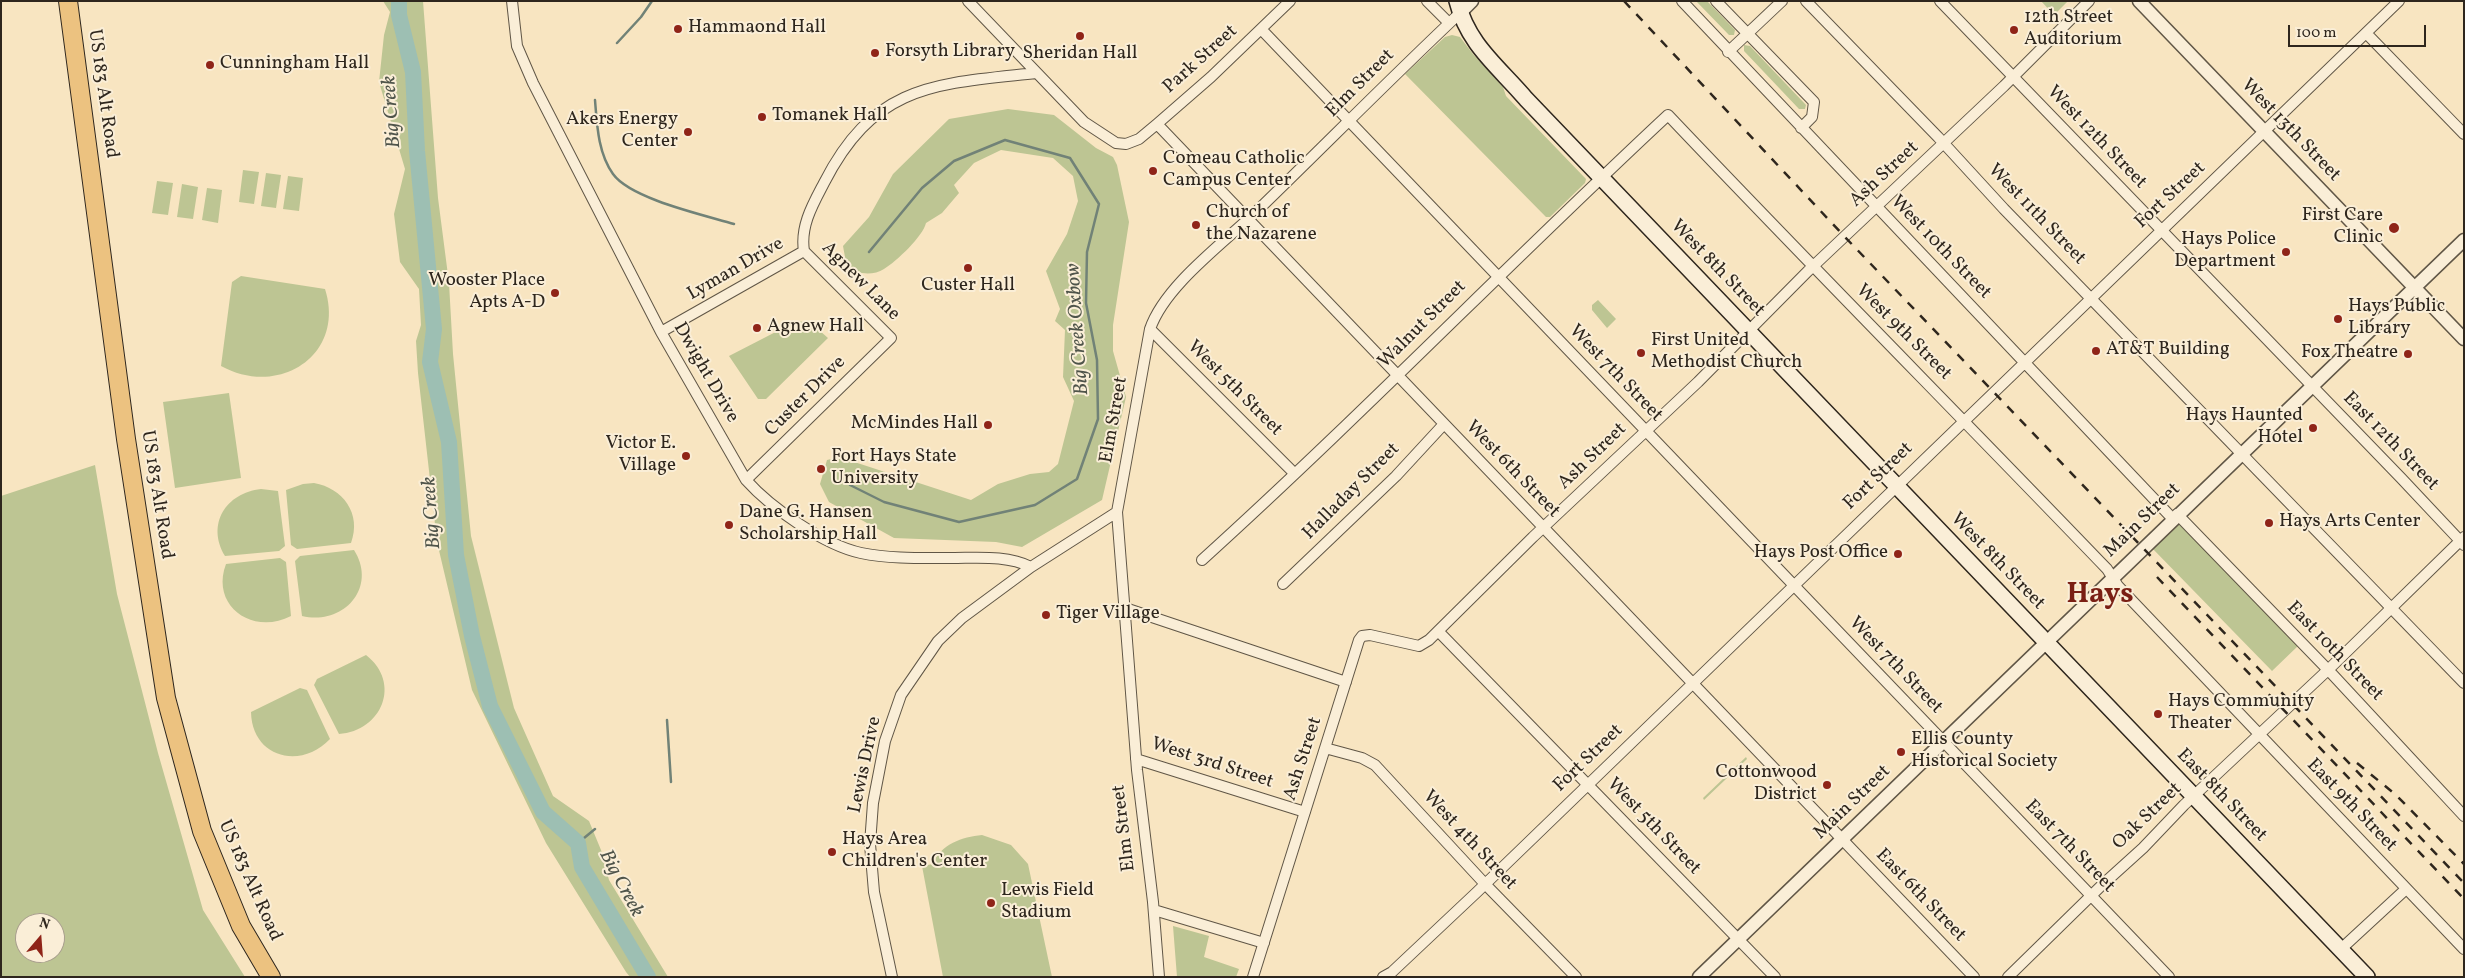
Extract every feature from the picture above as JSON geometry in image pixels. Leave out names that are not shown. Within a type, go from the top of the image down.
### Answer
[{"type":"highway","name":"US 183 Alt Road","points":[[68,1],[126,439],[166,698],[202,831],[241,926],[270,976]]},
{"type":"main road","name":"West 8th Street","points":[[1456,12],[1480,50],[2046,642]]},
{"type":"main road","name":"East 8th Street","points":[[2046,642],[2367,977]]},
{"type":"street","name":"Dwight Drive","points":[[512,1],[517,46],[533,84],[661,332],[746,480],[760,496],[802,526],[860,553],[922,558],[996,558],[1019,561],[1031,567]]},
{"type":"street","name":"Park Street","points":[[968,1],[1084,122],[1116,143],[1126,144],[1139,139],[1157,124],[1290,1]]},
{"type":"street","points":[[1427,1],[1456,12]]},
{"type":"street","name":"Elm Street","points":[[1160,977],[1136,759],[1117,512],[1150,329],[1156,312],[1166,299],[1350,122],[1456,12],[1472,1]]},
{"type":"street","name":"West 10th Street","points":[[1682,1],[1728,52],[2024,362],[2175,516]]},
{"type":"street","points":[[1716,1],[1814,102],[1812,117],[1801,128]]},
{"type":"street","points":[[1728,52],[1782,1]]},
{"type":"street","name":"West 11th Street","points":[[1806,1],[1944,143],[2004,209],[2242,452],[2464,683]]},
{"type":"street","name":"West 12th Street","points":[[1940,1],[2311,386]]},
{"type":"street","name":"Ash Street","points":[[1253,977],[1362,636],[1370,635],[1418,646],[1438,631],[1543,528],[1595,481],[1645,430],[1698,382],[1812,267],[2013,77],[2089,1]]},
{"type":"street","name":"West 13th Street","points":[[2139,1],[2464,339]]},
{"type":"street","name":"Fort Street","points":[[1383,977],[1392,972],[1485,884],[1793,584],[1964,420],[1995,394],[2024,362],[2398,1]]},
{"type":"street","name":"West 7th Street","points":[[1261,29],[1944,741]]},
{"type":"street","points":[[2366,33],[2464,134]]},
{"type":"street","name":"Lyman Drive","points":[[661,332],[804,251],[802,241],[810,210],[829,173],[849,142],[880,111],[902,97],[946,83],[1036,73]]},
{"type":"street","name":"Walnut Street","points":[[1202,560],[1668,115]]},
{"type":"street","name":"West 9th Street","points":[[1668,115],[1812,267],[1964,420],[2113,576]]},
{"type":"street","name":"West 6th Street","points":[[1157,124],[1842,840]]},
{"type":"street","name":"Main Street","points":[[1700,977],[2175,516],[2464,240]]},
{"type":"street","name":"Agnew Lane","points":[[804,251],[891,338]]},
{"type":"street","name":"West 5th Street","points":[[1150,329],[1294,473]]},
{"type":"street","name":"Custer Drive","points":[[746,480],[891,338]]},
{"type":"street","name":"East 12th Street","points":[[2311,386],[2462,541]]},
{"type":"street","name":"Halladay Street","points":[[1283,584],[1396,476],[1444,424]]},
{"type":"street","name":"Lewis Drive","points":[[892,977],[874,892],[870,844],[873,802],[886,736],[901,695],[938,641],[962,618],[1031,567],[1117,512]]},
{"type":"street","name":"East 10th Street","points":[[2175,516],[2328,670],[2464,816]]},
{"type":"street","name":"Oak Street","points":[[2008,977],[2091,895],[2143,848],[2194,796],[2462,541]]},
{"type":"street","name":"East 9th Street","points":[[2113,576],[2118,586],[2464,949]]},
{"type":"street","points":[[1125,608],[1346,682]]},
{"type":"street","name":"West 5th Street","points":[[1438,631],[1774,977]]},
{"type":"street","name":"East 7th Street","points":[[1944,741],[2169,977]]},
{"type":"street","name":"West 4th Street","points":[[1325,748],[1362,758],[1375,765],[1485,884],[1576,977]]},
{"type":"street","name":"West 3rd Street","points":[[1136,759],[1305,812]]},
{"type":"street","name":"East 6th Street","points":[[1842,840],[1974,977]]},
{"type":"street","points":[[2341,949],[2406,889]]},
{"type":"street","points":[[1154,910],[1264,943]]},
{"type":"green space","points":[[383,1],[423,1],[438,198],[449,283],[453,354],[471,536],[514,708],[553,796],[589,821],[601,850],[609,880],[668,977],[630,977],[626,972],[546,843],[472,690],[437,542],[418,373],[416,341],[421,325],[419,289],[400,262],[394,214],[405,169],[379,82],[384,35],[390,12]]},
{"type":"green space","points":[[1696,1],[1707,1],[1735,30],[1734,35],[1729,35]]},
{"type":"green space","points":[[2041,1],[2068,1],[2054,15]]},
{"type":"green space","points":[[1452,35],[1460,37],[1503,87],[1506,96],[1586,179],[1585,183],[1550,217],[1546,217],[1405,74],[1445,37]]},
{"type":"green space","points":[[1744,45],[1750,46],[1806,105],[1805,109],[1799,109],[1744,51]]},
{"type":"green space","points":[[1008,109],[1054,115],[1096,148],[1113,157],[1117,165],[1129,222],[1113,325],[1113,351],[1126,397],[1102,500],[1022,547],[996,542],[894,538],[829,502],[820,484],[827,460],[839,457],[971,500],[998,484],[1030,474],[1049,472],[1058,464],[1074,401],[1063,377],[1065,330],[1055,321],[1060,309],[1046,271],[1067,234],[1078,201],[1073,176],[1053,158],[1001,150],[974,163],[954,185],[959,193],[942,213],[926,223],[920,235],[909,248],[884,269],[875,273],[866,273],[856,272],[847,268],[843,246],[869,217],[893,174],[949,119]]},
{"type":"green space","points":[[243,170],[259,172],[254,204],[239,202]]},
{"type":"green space","points":[[266,173],[281,175],[276,208],[261,206]]},
{"type":"green space","points":[[288,176],[303,178],[299,211],[283,209]]},
{"type":"green space","points":[[157,181],[173,183],[168,215],[152,213]]},
{"type":"green space","points":[[182,184],[198,187],[193,219],[177,217]]},
{"type":"green space","points":[[207,188],[222,190],[218,223],[202,220]]},
{"type":"green space","points":[[241,276],[325,289],[329,313],[326,333],[317,351],[303,364],[285,373],[265,377],[243,375],[221,366],[232,282]]},
{"type":"green space","points":[[1598,300],[1616,319],[1607,328],[1592,310],[1592,305]]},
{"type":"green space","points":[[797,321],[811,323],[828,338],[766,399],[758,399],[729,356]]},
{"type":"green space","points":[[229,393],[241,478],[175,488],[163,402]]},
{"type":"green space","points":[[95,465],[117,594],[158,753],[203,910],[245,977],[1,977],[1,496]]},
{"type":"green space","points":[[314,483],[334,490],[348,504],[354,522],[351,543],[297,549],[291,545],[286,490],[303,484]]},
{"type":"green space","points":[[261,489],[278,491],[285,546],[279,551],[225,556],[218,533],[219,522],[223,512],[238,497]]},
{"type":"green space","points":[[2178,521],[2299,645],[2272,671],[2151,547]]},
{"type":"green space","points":[[354,550],[360,564],[362,578],[359,590],[352,601],[343,610],[331,615],[317,618],[302,616],[295,561],[300,556]]},
{"type":"green space","points":[[280,558],[286,562],[291,616],[277,621],[263,622],[250,619],[238,613],[224,593],[223,579],[226,564]]},
{"type":"green space","points":[[366,655],[377,666],[383,679],[385,692],[382,704],[376,715],[366,724],[354,731],[339,734],[314,685],[317,679]]},
{"type":"green space","points":[[300,688],[307,690],[330,739],[318,749],[306,754],[293,756],[280,754],[269,749],[260,740],[253,728],[251,712]]},
{"type":"green space","points":[[1746,757],[1747,759],[1704,800],[1703,798]]},
{"type":"green space","name":"Lewis Field Stadium","points":[[982,835],[1011,845],[1028,864],[1052,977],[943,977],[922,866],[933,864],[941,851],[953,843]]},
{"type":"green space","points":[[1173,926],[1209,936],[1204,957],[1239,969],[1236,977],[1177,977]]},
{"type":"waterway","name":"Big Creek","points":[[399,1],[399,15],[413,72],[417,151],[434,329],[430,362],[449,442],[456,555],[472,636],[490,706],[543,812],[578,843],[582,867],[648,977]]},
{"type":"waterway","points":[[617,43],[641,17],[652,1]]},
{"type":"waterway","points":[[595,100],[601,148],[608,166],[622,183],[635,191],[669,205],[734,224]]},
{"type":"waterway","name":"Big Creek Oxbow","points":[[850,485],[884,502],[959,522],[1035,505],[1077,479],[1098,419],[1097,360],[1086,303],[1087,252],[1099,204],[1070,158],[1005,140],[954,161],[922,188],[869,252]]},
{"type":"waterway","points":[[667,720],[671,782]]},
{"type":"waterway","points":[[578,843],[595,829]]},
{"type":"railway","points":[[1624,1],[1844,236],[2464,883]]},
{"type":"railway","points":[[2157,577],[2464,899]]},
{"type":"railway","points":[[2357,763],[2396,795],[2464,864]]},
{"type":"place","name":"Hammaond Hall","points":[[678,29]]},
{"type":"place","name":"12th Street Auditorium","points":[[2014,30]]},
{"type":"place","name":"Sheridan Hall","points":[[1080,36]]},
{"type":"place","name":"Forsyth Library","points":[[875,53]]},
{"type":"place","name":"Cunningham Hall","points":[[210,65]]},
{"type":"place","name":"Tomanek Hall","points":[[762,117]]},
{"type":"place","name":"Akers Energy Center","points":[[688,132]]},
{"type":"place","name":"Comeau Catholic Campus Center","points":[[1153,171]]},
{"type":"place","name":"Church of the Nazarene","points":[[1196,225]]},
{"type":"place","name":"First Care Clinic","points":[[2394,228]]},
{"type":"place","name":"Hays Police Department","points":[[2286,252]]},
{"type":"place","name":"Custer Hall","points":[[968,268]]},
{"type":"place","name":"Wooster Place Apts A-D","points":[[555,293]]},
{"type":"place","name":"Hays Public Library","points":[[2338,319]]},
{"type":"place","name":"Agnew Hall","points":[[757,328]]},
{"type":"place","name":"AT&T Building","points":[[2096,351]]},
{"type":"place","name":"First United Methodist Church","points":[[1641,353]]},
{"type":"place","name":"Fox Theatre","points":[[2408,354]]},
{"type":"place","name":"McMindes Hall","points":[[988,425]]},
{"type":"place","name":"Hays Haunted Hotel","points":[[2313,428]]},
{"type":"place","name":"Victor E. Village","points":[[686,456]]},
{"type":"place","name":"Fort Hays State University","points":[[821,469]]},
{"type":"place","name":"Hays Arts Center","points":[[2269,523]]},
{"type":"place","name":"Dane G. Hansen Scholarship Hall","points":[[729,525]]},
{"type":"place","name":"Hays Post Office","points":[[1898,554]]},
{"type":"place","name":"Tiger Village","points":[[1046,615]]},
{"type":"place","name":"Hays Community Theater","points":[[2158,714]]},
{"type":"place","name":"Ellis County Historical Society","points":[[1901,752]]},
{"type":"place","name":"Cottonwood District","points":[[1827,785]]},
{"type":"place","name":"Hays Area Children's Center","points":[[832,852]]},
{"type":"place","name":"Lewis Field Stadium","points":[[991,903]]},
{"type":"district","name":"Hays","points":[[2100,597]]}]
